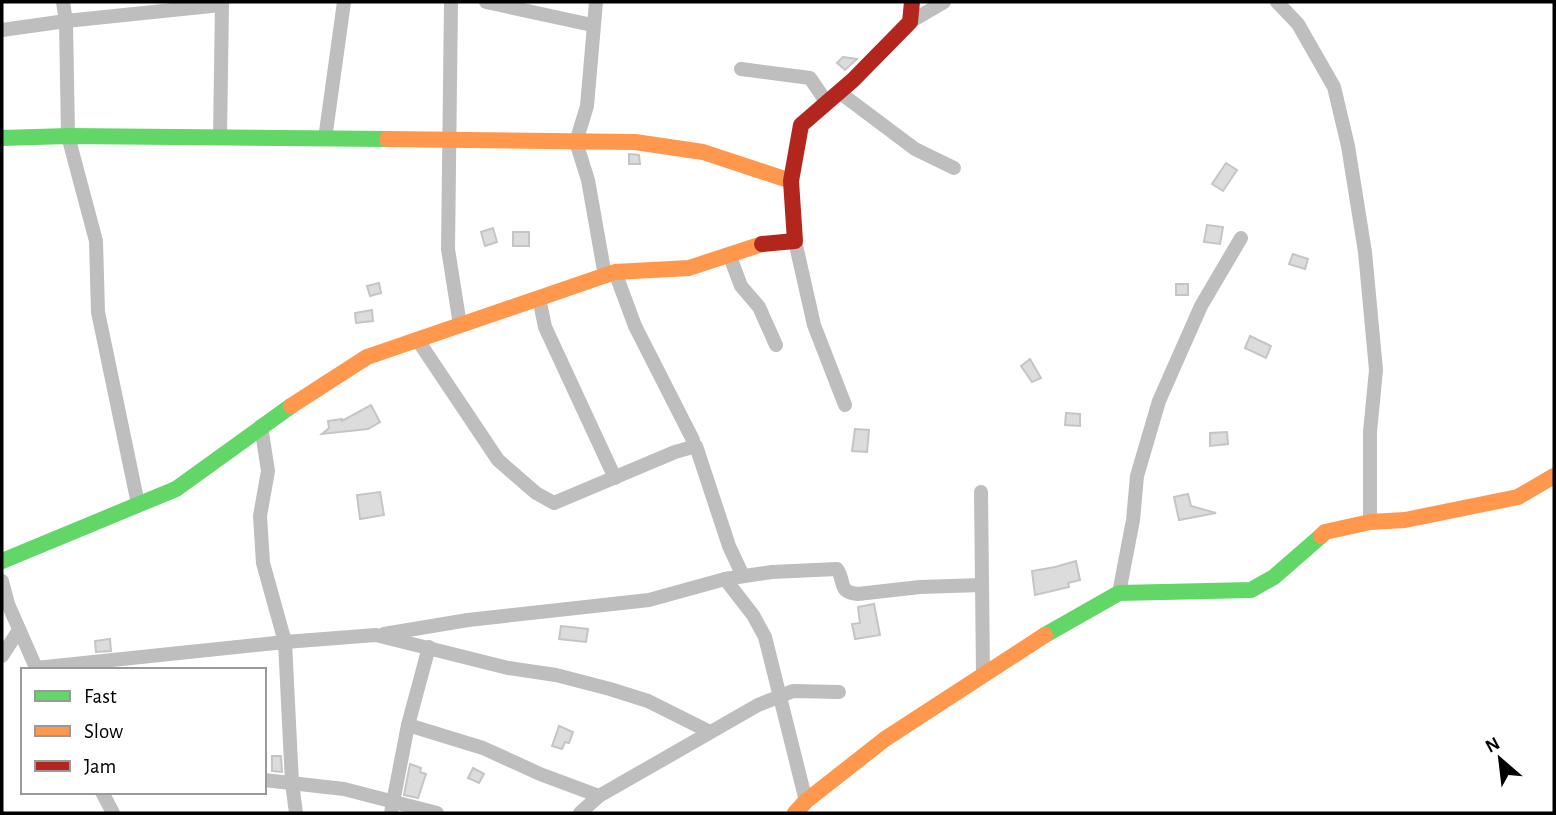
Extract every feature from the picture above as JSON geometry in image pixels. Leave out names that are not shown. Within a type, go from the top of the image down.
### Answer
[{"type":"street","points":[[63,2],[66,21],[68,136],[96,241],[98,312],[138,504]]},
{"type":"street","points":[[326,139],[344,2]]},
{"type":"street","points":[[450,2],[448,249],[460,325]]},
{"type":"street","points":[[486,2],[592,25]]},
{"type":"street","points":[[596,2],[587,106],[576,142],[610,274],[693,440]]},
{"type":"street","points":[[911,22],[912,2]]},
{"type":"street","points":[[845,405],[814,325],[795,241],[792,180],[801,125],[833,98],[911,22],[944,2]]},
{"type":"street","points":[[1277,2],[1298,24],[1334,87],[1348,146],[1365,252],[1376,370],[1370,432],[1370,522]]},
{"type":"street","points":[[2,30],[221,3],[220,138]]},
{"type":"street","points":[[741,69],[810,78],[833,98],[915,149],[954,169]]},
{"type":"street","points":[[2,138],[68,136],[635,142],[703,152],[792,180]]},
{"type":"street","points":[[1119,593],[1133,520],[1137,476],[1159,401],[1201,306],[1241,238]]},
{"type":"street","points":[[2,561],[176,489],[261,426],[367,356],[610,274],[689,268],[758,244],[795,241]]},
{"type":"street","points":[[729,254],[741,286],[759,307],[776,345]]},
{"type":"street","points":[[539,298],[545,327],[615,478]]},
{"type":"street","points":[[417,339],[498,460],[536,493],[554,503],[696,446],[729,546],[743,576]]},
{"type":"street","points":[[261,426],[268,471],[260,516],[263,563],[285,642],[296,813]]},
{"type":"street","points":[[725,579],[753,615],[765,638],[780,696],[800,807],[886,740],[1028,643],[1119,593],[1251,590],[1274,578],[1325,532],[1370,522],[1405,520],[1518,497],[1554,476]]},
{"type":"street","points":[[981,492],[983,674]]},
{"type":"street","points":[[45,668],[376,635],[468,620],[649,600],[725,579],[772,572],[837,569],[842,576],[844,589],[848,593],[858,594],[920,587],[982,585]]},
{"type":"street","points":[[2,581],[36,668]]},
{"type":"street","points":[[2,656],[19,629]]},
{"type":"street","points":[[376,635],[508,668],[556,675],[610,689],[648,701],[710,732]]},
{"type":"street","points":[[392,807],[408,725],[429,648]]},
{"type":"street","points":[[580,813],[599,796],[758,705],[793,691],[839,692]]},
{"type":"street","points":[[408,725],[483,748],[540,775],[599,796]]},
{"type":"street","points":[[266,780],[344,789],[392,807],[438,813]]},
{"type":"street","points":[[103,794],[113,813]]},
{"type":"building","points":[[843,57],[857,59],[845,70],[837,63]]},
{"type":"building","points":[[629,154],[639,155],[640,164],[629,164]]},
{"type":"building","points":[[1226,163],[1237,170],[1223,191],[1212,184]]},
{"type":"building","points":[[1207,225],[1223,227],[1220,244],[1204,242]]},
{"type":"building","points":[[493,228],[497,242],[485,246],[481,232]]},
{"type":"building","points":[[513,232],[529,232],[529,246],[513,246]]},
{"type":"building","points":[[1293,254],[1308,259],[1305,269],[1289,264]]},
{"type":"building","points":[[379,283],[381,293],[370,296],[367,286]]},
{"type":"building","points":[[1176,284],[1188,284],[1188,295],[1176,295]]},
{"type":"building","points":[[372,310],[373,321],[356,323],[355,313]]},
{"type":"building","points":[[1250,336],[1271,346],[1266,358],[1245,348]]},
{"type":"building","points":[[1030,359],[1041,378],[1032,382],[1021,366]]},
{"type":"building","points":[[371,405],[380,422],[368,429],[322,434],[329,428],[328,421],[342,421]]},
{"type":"building","points":[[1066,413],[1080,414],[1080,426],[1065,425]]},
{"type":"building","points":[[855,429],[869,430],[867,452],[852,451]]},
{"type":"building","points":[[1227,432],[1228,444],[1210,446],[1210,433]]},
{"type":"building","points":[[380,492],[384,515],[360,519],[357,495]]},
{"type":"building","points":[[1188,494],[1191,506],[1216,513],[1179,520],[1174,497]]},
{"type":"building","points":[[1076,561],[1080,580],[1068,583],[1069,587],[1035,595],[1032,571]]},
{"type":"building","points":[[874,604],[880,635],[855,639],[852,624],[860,623],[858,607]]},
{"type":"building","points":[[561,626],[588,629],[586,642],[559,639]]},
{"type":"building","points":[[110,639],[111,651],[96,652],[95,641]]},
{"type":"building","points":[[559,726],[573,732],[569,743],[565,742],[562,749],[552,746]]},
{"type":"building","points":[[272,756],[281,756],[282,772],[272,771]]},
{"type":"building","points":[[410,764],[421,768],[420,772],[426,774],[418,798],[404,795]]},
{"type":"building","points":[[473,768],[484,774],[479,783],[468,778]]},
{"type":"traffic: fast","points":[[2,138],[68,136],[387,139]]},
{"type":"traffic: fast","points":[[2,561],[176,489],[291,406]]},
{"type":"traffic: fast","points":[[1045,635],[1119,593],[1251,590],[1274,577],[1321,536]]},
{"type":"traffic: slow","points":[[387,139],[635,142],[703,152],[791,181]]},
{"type":"traffic: slow","points":[[291,406],[367,357],[615,272],[689,268],[762,244]]},
{"type":"traffic: slow","points":[[1321,536],[1325,532],[1370,522],[1405,520],[1518,497],[1554,476]]},
{"type":"traffic: slow","points":[[795,813],[806,801],[885,739],[1045,635]]},
{"type":"traffic: jam","points":[[762,244],[795,241],[791,181],[801,125],[853,80],[910,22],[912,2]]}]
